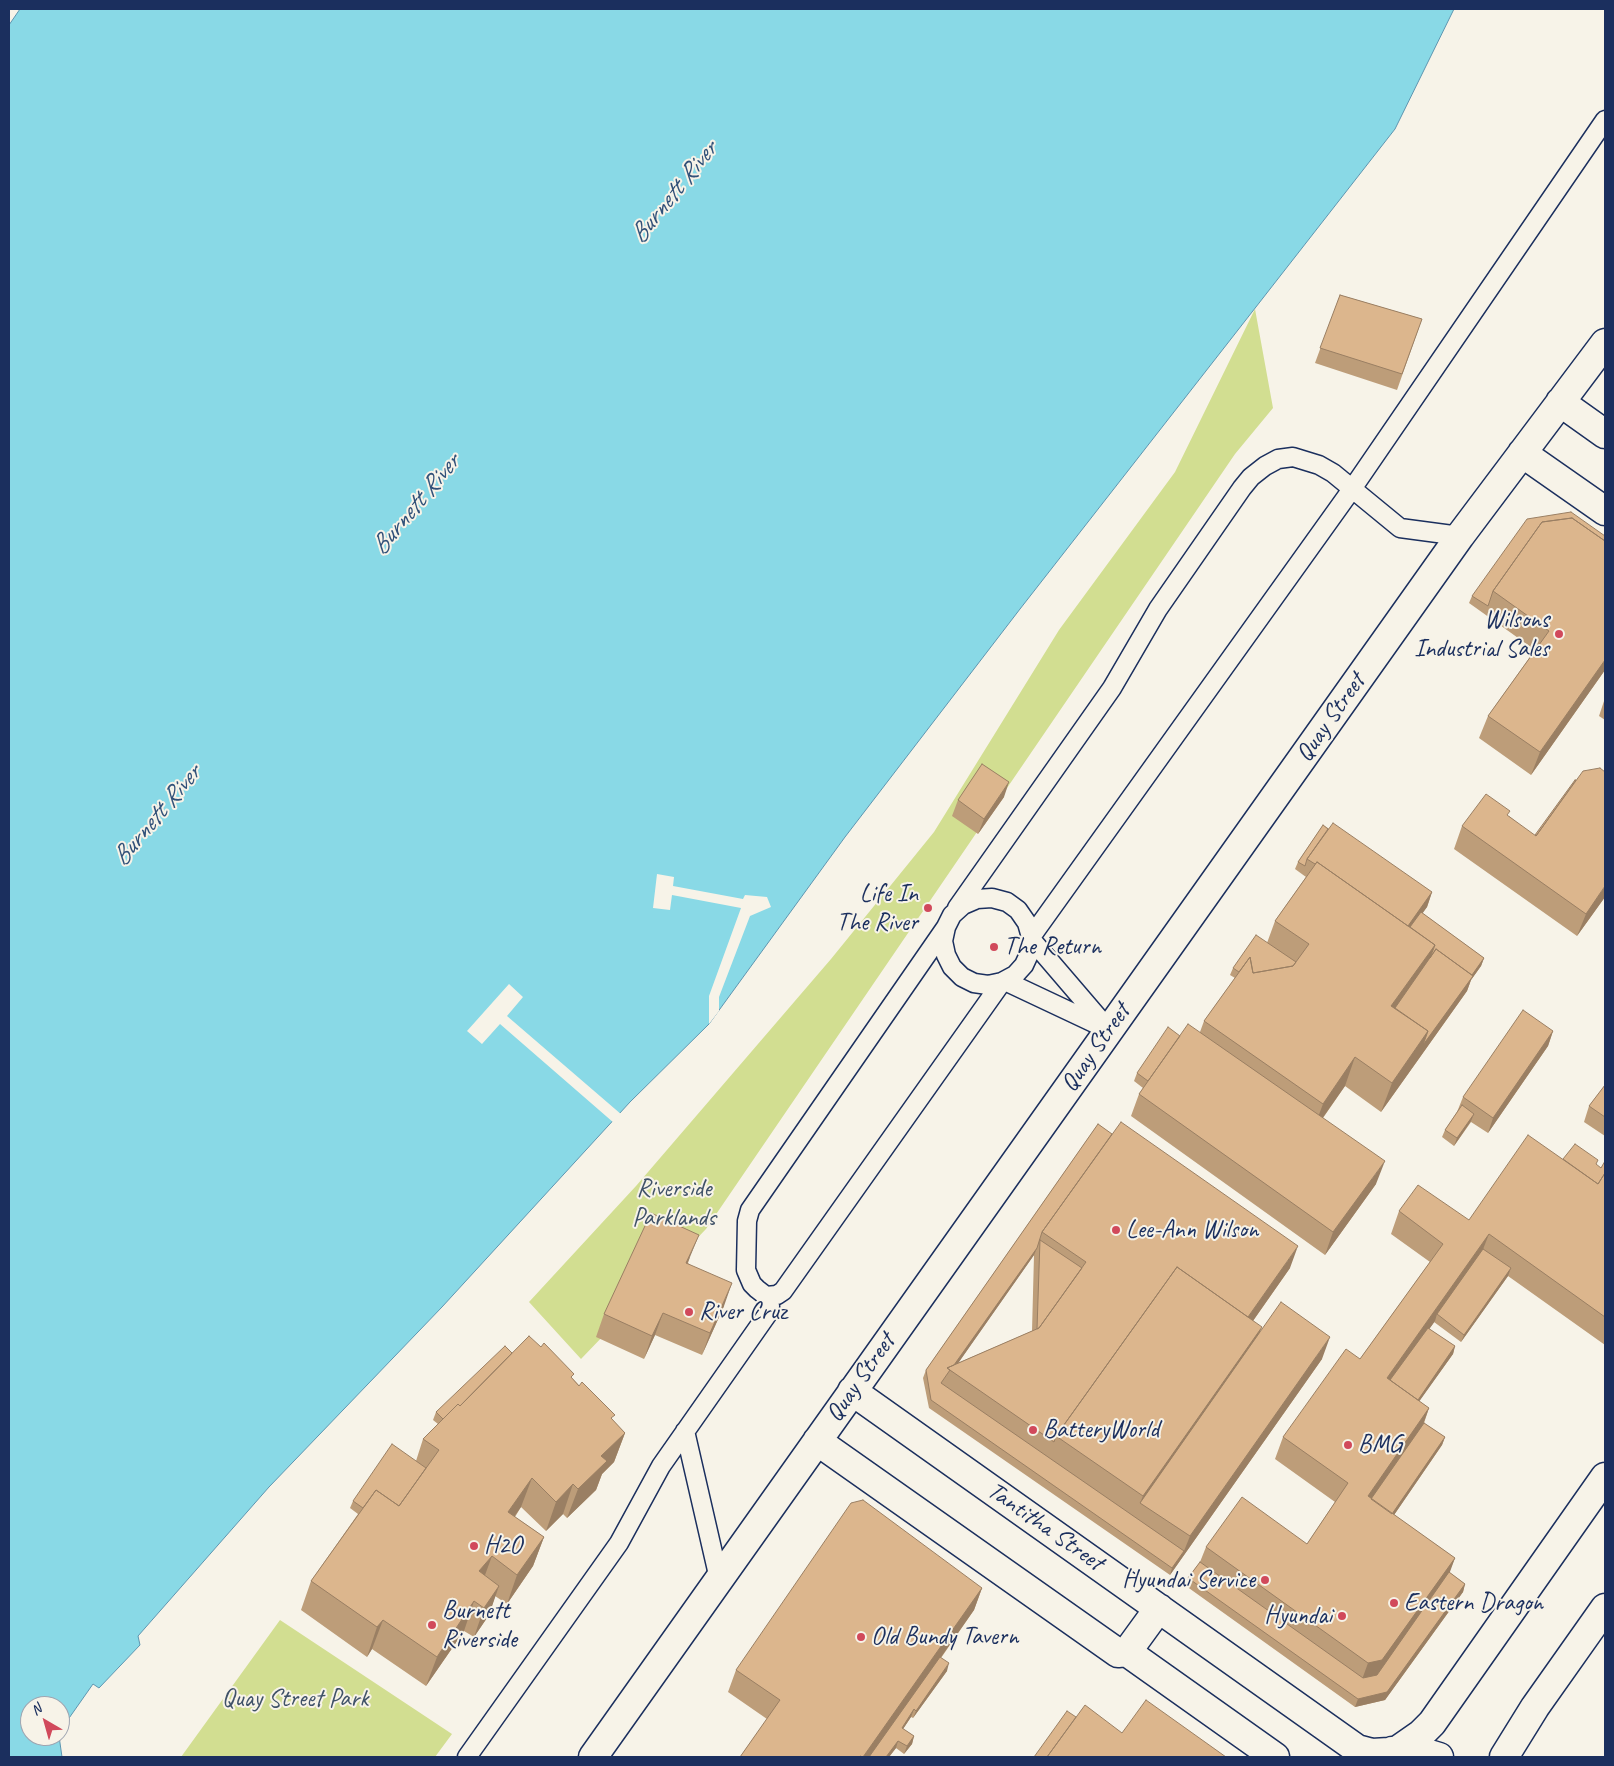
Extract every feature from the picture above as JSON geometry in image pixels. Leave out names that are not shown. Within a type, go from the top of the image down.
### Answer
[{"type":"main road","name":"Quay Street","points":[[593,1757],[1460,536],[1605,343]]},
{"type":"main road","points":[[1560,402],[1605,434]]},
{"type":"main road","points":[[1522,453],[1605,511]]},
{"type":"main road","name":"Tantitha Street","points":[[852,1391],[1357,1749],[1372,1753],[1416,1750],[1439,1757]]},
{"type":"main road","points":[[817,1441],[1118,1653],[1127,1652],[1275,1757]]},
{"type":"main road","points":[[1388,1753],[1421,1734],[1432,1723],[1605,1477]]},
{"type":"main road","points":[[1127,1652],[1159,1608]]},
{"type":"main road","points":[[1504,1757],[1535,1707],[1605,1608]]},
{"type":"lane","points":[[1031,938],[1352,489],[1605,120]]},
{"type":"lane","points":[[467,1757],[619,1543],[661,1466],[768,1312],[770,1306],[766,1296],[752,1284],[746,1270],[747,1221],[750,1210],[949,921],[970,886],[1112,688],[1158,609],[1251,477],[1278,459],[1293,457],[1319,465],[1333,473],[1400,528],[1460,536]]},
{"type":"lane","points":[[992,898],[1007,902],[1018,910],[1027,922],[1031,938],[1030,952],[1024,965],[1015,976],[1004,982],[988,985],[974,983],[962,977],[952,967],[946,955],[943,941],[949,921],[963,905],[977,899],[992,898]]},
{"type":"lane","points":[[1031,938],[1109,1030]]},
{"type":"lane","points":[[1004,982],[1109,1030]]},
{"type":"lane","points":[[766,1296],[777,1295],[784,1291],[1004,982]]},
{"type":"lane","points":[[685,1431],[719,1579]]},
{"type":"green space","name":"Riverside Parklands","points":[[1255,309],[1273,408],[1235,454],[706,1229],[581,1359],[529,1302],[636,1186],[831,959],[934,832],[1059,630],[1175,472]]},
{"type":"green space","name":"Quay Street Park","points":[[280,1620],[452,1734],[435,1757],[181,1757]]},
{"type":"water","name":"Burnett River","points":[[20,9],[1454,9],[1395,129],[1020,609],[845,837],[709,1024],[630,1102],[442,1307],[269,1487],[138,1636],[140,1645],[99,1688],[93,1684],[70,1717],[70,1696],[20,1696],[20,1746],[60,1746],[62,1757],[9,1757],[9,25]]},
{"type":"pier","points":[[657,874],[674,877],[673,886],[743,899],[745,895],[767,897],[771,907],[750,916],[719,997],[719,1011],[709,1024],[709,996],[741,908],[672,895],[670,910],[653,908]]},
{"type":"pier","points":[[509,984],[523,997],[507,1016],[622,1115],[614,1123],[500,1024],[482,1044],[467,1031]]},
{"type":"building","points":[[1340,295],[1422,319],[1402,374],[1320,348]]},
{"type":"building","points":[[1571,512],[1605,536],[1605,541],[1572,518],[1542,522],[1493,591],[1488,606],[1472,596],[1527,519]]},
{"type":"building","points":[[1572,518],[1605,541],[1605,660],[1540,752],[1488,716],[1549,631],[1493,591],[1542,522]]},
{"type":"building","points":[[982,764],[1009,782],[984,819],[958,800]]},
{"type":"building","points":[[1600,768],[1605,772],[1605,886],[1586,914],[1462,826],[1486,794],[1510,811],[1507,815],[1536,836],[1583,771]]},
{"type":"building","points":[[1576,780],[1536,836],[1535,835]]},
{"type":"building","points":[[1333,823],[1432,892],[1408,926],[1317,862],[1315,864],[1307,859]]},
{"type":"building","points":[[1323,825],[1328,829],[1307,859],[1305,866],[1298,862]]},
{"type":"building","points":[[1317,862],[1435,945],[1391,1006],[1428,1031],[1392,1083],[1355,1057],[1323,1104],[1204,1021],[1250,957],[1253,973],[1293,966],[1309,944],[1275,921]]},
{"type":"building","points":[[1421,912],[1484,958],[1472,975],[1436,949],[1430,958],[1435,945],[1410,927]]},
{"type":"building","points":[[1256,935],[1296,962],[1293,966],[1253,973],[1250,957],[1239,972],[1233,968]]},
{"type":"building","points":[[1436,949],[1473,976],[1423,1045],[1428,1031],[1395,1008]]},
{"type":"building","points":[[1523,1010],[1553,1031],[1493,1118],[1463,1097]]},
{"type":"building","points":[[1188,1024],[1385,1161],[1333,1232],[1139,1094]]},
{"type":"building","points":[[1168,1027],[1180,1036],[1148,1081],[1137,1073]]},
{"type":"building","points":[[1605,1085],[1605,1117],[1589,1106]]},
{"type":"building","points":[[1462,1105],[1474,1114],[1457,1138],[1445,1130]]},
{"type":"building","points":[[1121,1122],[1298,1246],[1248,1317],[1177,1267],[1056,1436],[1054,1442],[947,1368],[1039,1328],[1086,1262],[1042,1232]]},
{"type":"building","points":[[1098,1124],[1112,1134],[1042,1232],[1037,1248],[954,1365],[947,1368],[950,1370],[941,1383],[1184,1551],[1172,1568],[931,1400],[926,1370]]},
{"type":"building","points":[[1528,1135],[1598,1184],[1605,1173],[1605,1317],[1489,1234],[1387,1378],[1429,1408],[1368,1496],[1455,1558],[1382,1660],[1368,1663],[1206,1547],[1242,1497],[1307,1544],[1348,1483],[1283,1437],[1346,1349],[1360,1359],[1443,1244],[1399,1211],[1418,1185],[1469,1220]]},
{"type":"building","points":[[1575,1144],[1598,1160],[1596,1164],[1601,1168],[1605,1161],[1605,1173],[1598,1184],[1563,1159]]},
{"type":"building","points":[[651,1213],[699,1235],[686,1263],[732,1283],[710,1333],[663,1313],[652,1336],[604,1314]]},
{"type":"building","points":[[1040,1240],[1082,1268],[1037,1329]]},
{"type":"building","points":[[1483,1249],[1511,1268],[1464,1335],[1437,1314]]},
{"type":"building","points":[[1177,1267],[1262,1327],[1143,1496],[1056,1436]]},
{"type":"building","points":[[1281,1302],[1330,1337],[1190,1536],[1140,1503]]},
{"type":"building","points":[[1428,1328],[1455,1346],[1418,1400],[1390,1380]]},
{"type":"building","points":[[529,1336],[541,1347],[544,1343],[574,1374],[571,1377],[579,1386],[582,1382],[615,1415],[611,1418],[625,1433],[601,1456],[607,1461],[578,1489],[573,1484],[556,1502],[532,1478],[508,1512],[544,1537],[517,1575],[492,1556],[479,1571],[499,1586],[484,1608],[474,1601],[437,1657],[383,1620],[377,1627],[311,1581],[376,1490],[399,1506],[439,1450],[423,1439],[458,1404],[460,1406]]},
{"type":"building","points":[[505,1346],[512,1353],[460,1406],[458,1404],[443,1419],[436,1412]]},
{"type":"building","points":[[1424,1423],[1445,1437],[1392,1514],[1371,1499]]},
{"type":"building","points":[[392,1444],[426,1468],[399,1506],[376,1490],[363,1508],[353,1501]]},
{"type":"building","name":"Old Bundy Tavern","points":[[863,1500],[982,1588],[863,1757],[740,1757],[780,1700],[736,1670],[851,1503]]},
{"type":"building","points":[[1200,1562],[1363,1678],[1377,1675],[1449,1572],[1465,1584],[1387,1692],[1358,1699],[1188,1578]]},
{"type":"building","points":[[940,1657],[949,1663],[902,1728],[914,1736],[907,1746],[898,1741],[886,1757],[869,1757]]},
{"type":"building","points":[[1146,1700],[1226,1757],[1047,1757],[1085,1705],[1122,1733]]},
{"type":"building","points":[[1067,1711],[1076,1717],[1047,1757],[1034,1757]]},
{"type":"place","name":"Wilsons Industrial Sales","points":[[1559,634]]},
{"type":"place","name":"Life In The River","points":[[928,908]]},
{"type":"place","name":"The Return","points":[[994,947]]},
{"type":"place","name":"Lee-Ann Wilson","points":[[1116,1230]]},
{"type":"place","name":"River Cruz","points":[[689,1312]]},
{"type":"place","name":"BatteryWorld","points":[[1033,1430]]},
{"type":"place","name":"BMG","points":[[1348,1445]]},
{"type":"place","name":"H2O","points":[[474,1546]]},
{"type":"place","name":"Hyundai Service","points":[[1265,1580]]},
{"type":"place","name":"Eastern Dragon","points":[[1394,1603]]},
{"type":"place","name":"Hyundai","points":[[1342,1616]]},
{"type":"place","name":"Burnett Riverside","points":[[432,1625]]},
{"type":"place","name":"Old Bundy Tavern","points":[[861,1637]]}]
